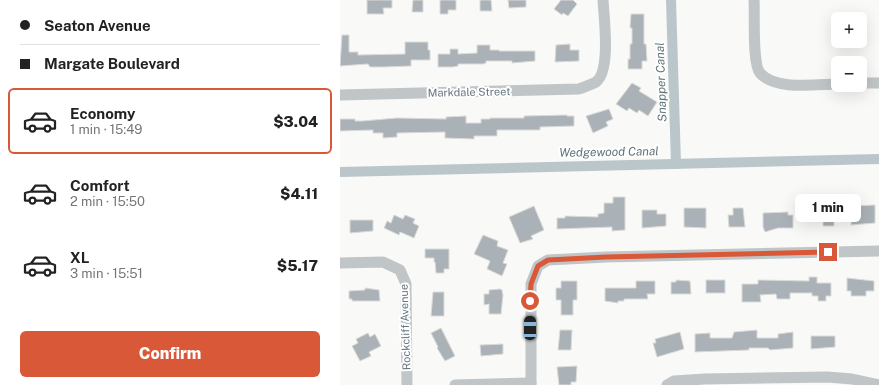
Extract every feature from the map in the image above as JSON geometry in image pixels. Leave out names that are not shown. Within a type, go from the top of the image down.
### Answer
[{"type":"street","name":"Markdale Street","points":[[340,95],[579,89],[596,82],[603,71],[605,55],[603,0]]},
{"type":"street","points":[[754,0],[756,62],[760,74],[777,84],[831,84]]},
{"type":"street","points":[[867,83],[879,83]]},
{"type":"street","points":[[455,385],[531,384],[531,284],[538,266],[548,260],[606,257],[879,252]]},
{"type":"street","name":"Rockcliff Avenue","points":[[340,263],[383,262],[400,270],[406,284],[407,385]]},
{"type":"street","points":[[667,385],[674,381],[690,380],[780,381],[827,377],[852,379],[879,385]]},
{"type":"building","points":[[367,0],[392,0],[392,8],[383,8],[384,14],[367,14]]},
{"type":"building","points":[[413,0],[423,0],[423,12],[412,12]]},
{"type":"building","points":[[440,0],[456,0],[456,10],[448,10],[448,14],[440,14]]},
{"type":"building","points":[[480,0],[491,0],[492,11],[480,11]]},
{"type":"building","points":[[508,0],[526,0],[526,7],[509,8]]},
{"type":"building","points":[[561,0],[573,0],[577,4],[568,16],[563,13],[562,15],[554,9]]},
{"type":"building","points":[[631,14],[644,14],[644,44],[646,44],[647,61],[642,61],[642,69],[628,69],[630,44],[632,44],[632,28],[630,28]]},
{"type":"building","points":[[342,35],[349,35],[349,52],[358,52],[358,55],[405,54],[405,42],[428,42],[430,60],[411,60],[411,66],[370,67],[368,64],[340,66]]},
{"type":"building","points":[[570,44],[570,50],[579,50],[579,61],[555,62],[556,45]]},
{"type":"building","points":[[477,45],[490,45],[490,50],[499,51],[535,51],[535,61],[512,63],[512,61],[486,61],[486,63],[483,64],[458,64],[458,66],[453,67],[438,67],[438,54],[450,54],[450,49],[458,49],[458,54],[477,53]]},
{"type":"building","points":[[632,83],[641,88],[639,91],[657,102],[648,116],[639,110],[637,113],[629,108],[627,111],[616,104]]},
{"type":"building","points":[[609,109],[613,119],[606,122],[608,126],[593,133],[586,116]]},
{"type":"building","points":[[466,116],[466,123],[481,123],[481,119],[490,118],[524,118],[524,116],[574,116],[574,126],[540,127],[540,130],[497,130],[497,136],[474,136],[474,139],[445,138],[445,132],[397,133],[397,137],[383,138],[383,133],[373,133],[373,130],[340,131],[340,119],[355,119],[355,121],[362,121],[397,118],[446,119],[446,117]]},
{"type":"building","points":[[814,196],[829,196],[829,201],[834,201],[834,226],[823,226],[823,211],[808,211],[808,201],[814,201]]},
{"type":"building","points":[[613,197],[625,197],[625,230],[612,231],[612,227],[557,229],[557,218],[565,218],[565,216],[598,217],[598,214],[604,213],[604,203],[613,203]]},
{"type":"building","points":[[875,205],[875,223],[851,225],[852,206]]},
{"type":"building","points":[[534,206],[544,230],[531,236],[533,239],[520,243],[509,217]]},
{"type":"building","points":[[684,208],[706,208],[706,228],[684,227]]},
{"type":"building","points":[[733,208],[743,208],[745,227],[729,227],[728,215],[733,215]]},
{"type":"building","points":[[642,210],[657,210],[657,214],[666,214],[666,226],[642,228]]},
{"type":"building","points":[[788,212],[788,215],[793,215],[793,228],[778,228],[765,232],[763,227],[763,213]]},
{"type":"building","points":[[394,215],[403,219],[405,215],[415,219],[413,223],[419,226],[414,238],[400,232],[399,235],[384,228],[387,221],[391,223]]},
{"type":"building","points":[[350,220],[373,220],[373,231],[350,233]]},
{"type":"building","points":[[483,235],[498,241],[497,246],[508,250],[503,263],[507,264],[502,276],[487,269],[490,261],[474,254]]},
{"type":"building","points":[[425,249],[449,249],[449,269],[444,269],[444,273],[436,273],[434,258],[425,258]]},
{"type":"building","points":[[809,277],[817,277],[817,283],[831,283],[831,296],[826,296],[826,301],[818,301],[818,296],[812,296],[812,293],[790,293],[790,299],[777,299],[776,294],[760,295],[761,302],[742,302],[742,284],[758,284],[758,280],[809,281]]},
{"type":"building","points":[[847,278],[874,281],[874,291],[866,291],[866,296],[851,296],[851,291],[847,291]]},
{"type":"building","points":[[676,280],[690,281],[691,294],[671,294],[671,282],[676,282]]},
{"type":"building","points":[[706,280],[725,280],[725,293],[706,293]]},
{"type":"building","points":[[561,281],[577,281],[577,300],[573,300],[573,315],[561,315],[561,300],[556,300],[556,288],[561,288]]},
{"type":"building","points":[[636,281],[655,281],[655,294],[647,294],[648,299],[624,299],[624,301],[618,301],[618,303],[605,301],[605,288],[636,288]]},
{"type":"building","points":[[365,288],[379,290],[380,301],[352,301],[352,299],[349,299],[349,291],[365,290]]},
{"type":"building","points":[[489,290],[502,290],[503,295],[501,314],[489,314],[489,304],[484,305],[484,294],[489,294]]},
{"type":"building","points":[[433,292],[444,292],[444,316],[431,316]]},
{"type":"building","points":[[441,328],[455,356],[445,361],[437,348],[438,347],[431,333]]},
{"type":"building","points":[[560,330],[572,330],[571,350],[558,350]]},
{"type":"building","points":[[757,330],[757,338],[778,338],[778,334],[793,332],[793,348],[770,350],[768,348],[749,348],[749,350],[695,352],[695,334],[710,333],[710,338],[732,338],[734,332]]},
{"type":"building","points":[[680,332],[684,349],[657,357],[653,343],[656,343],[655,339]]},
{"type":"building","points":[[368,333],[370,337],[375,334],[381,346],[369,352],[371,356],[360,361],[352,346],[358,343],[356,339]]},
{"type":"building","points":[[811,336],[835,336],[835,347],[811,349]]},
{"type":"building","points":[[503,344],[503,354],[481,356],[480,345]]},
{"type":"building","points":[[577,366],[576,382],[571,382],[571,385],[559,385],[557,367]]},
{"type":"waterway","name":"Snapper Canal","points":[[671,0],[676,164]]},
{"type":"waterway","name":"Wedgewood Canal","points":[[340,172],[879,159]]},
{"type":"route","points":[[530,301],[531,284],[538,266],[548,260],[606,257],[828,252]]}]
